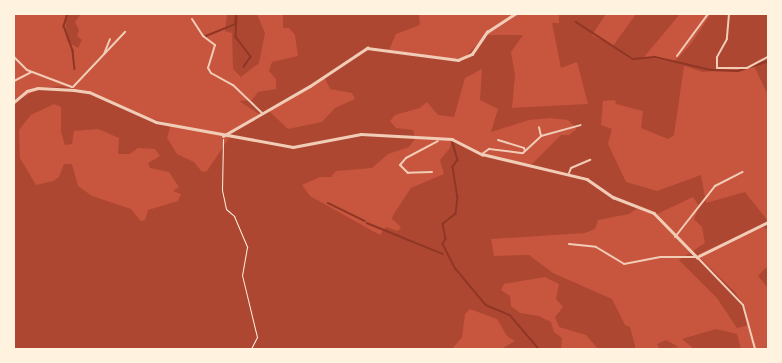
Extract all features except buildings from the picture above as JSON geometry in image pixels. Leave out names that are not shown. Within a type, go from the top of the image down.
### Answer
[{"type":"street","points":[[222,136],[367,48],[383,47],[448,60],[468,57],[487,32],[515,14]]},
{"type":"street","points":[[677,56],[708,14]]},
{"type":"street","points":[[729,14],[727,39],[717,57],[717,68],[747,68],[768,57]]},
{"type":"street","points":[[192,20],[203,36],[215,45],[208,68],[211,73],[233,85],[262,112]]},
{"type":"street","points":[[73,88],[125,32]]},
{"type":"street","points":[[103,57],[110,39]]},
{"type":"street","points":[[14,58],[32,72],[49,75],[73,88]]},
{"type":"street","points":[[14,82],[32,72]]},
{"type":"street","points":[[14,102],[27,91],[38,88],[73,88],[89,92],[156,122],[222,136],[299,147],[361,134],[438,141],[452,139],[482,154],[569,173],[587,179],[613,197],[654,213],[675,238],[697,257],[743,305],[755,349]]},
{"type":"street","points":[[482,154],[489,149],[525,151],[541,136],[582,125]]},
{"type":"street","points":[[539,127],[541,136]]},
{"type":"street","points":[[498,140],[524,148],[525,151]]},
{"type":"street","points":[[432,172],[408,173],[400,165],[406,158],[438,141]]},
{"type":"street","points":[[569,173],[571,168],[590,160]]},
{"type":"street","points":[[675,238],[715,186],[742,172]]},
{"type":"street","points":[[569,244],[596,247],[624,264],[660,257],[697,257],[768,222]]},
{"type":"path","points":[[222,136],[222,190],[226,208],[234,216],[247,248],[242,275],[257,337],[251,349]]},
{"type":"shaded area","points":[[65,14],[81,14],[75,22],[79,30],[77,36],[82,40],[78,48],[67,41]]},
{"type":"shaded area","points":[[227,14],[257,14],[265,33],[259,63],[241,77],[233,69],[232,33],[225,31]]},
{"type":"shaded area","points":[[283,14],[419,14],[420,25],[396,34],[389,50],[452,59],[465,57],[486,35],[523,35],[511,52],[515,75],[512,108],[588,104],[577,62],[561,68],[552,23],[559,23],[559,14],[606,14],[592,35],[613,46],[636,14],[680,14],[644,57],[667,61],[676,60],[690,45],[711,14],[768,14],[768,95],[754,66],[703,72],[684,66],[674,135],[668,139],[641,128],[643,111],[616,104],[615,100],[603,101],[601,125],[612,129],[608,144],[626,182],[657,191],[701,175],[706,203],[745,192],[768,221],[768,229],[760,226],[697,255],[735,292],[745,307],[749,325],[737,328],[717,298],[679,260],[705,243],[702,227],[694,219],[699,206],[693,197],[657,214],[638,208],[629,214],[598,220],[595,229],[585,233],[491,239],[494,256],[529,255],[553,273],[612,299],[625,325],[630,327],[636,349],[598,349],[586,335],[559,327],[555,317],[563,307],[556,299],[559,284],[545,277],[504,284],[501,290],[510,296],[511,306],[520,313],[539,316],[551,322],[554,332],[562,338],[561,349],[501,349],[515,341],[507,336],[497,319],[470,309],[465,314],[462,337],[452,349],[14,349],[14,102],[41,88],[63,86],[93,93],[142,116],[171,124],[167,138],[177,154],[194,162],[202,172],[207,171],[229,138],[224,136],[259,114],[239,101],[252,100],[258,92],[276,89],[276,79],[269,71],[272,62],[298,56],[295,35],[289,28],[283,28]],"holes":[[[482,69],[480,100],[498,109],[491,132],[529,120],[550,118],[568,120],[577,129],[569,135],[561,135],[530,166],[483,153],[452,138],[450,148],[440,160],[444,174],[411,188],[393,215],[392,219],[401,227],[398,231],[386,227],[380,235],[310,196],[302,185],[320,177],[331,177],[336,171],[372,168],[388,154],[409,147],[415,139],[413,130],[396,128],[390,121],[395,115],[420,108],[427,102],[438,115],[454,117],[465,78]],[[325,78],[330,89],[352,93],[355,99],[335,108],[322,122],[288,129],[268,110]],[[54,104],[61,107],[61,132],[65,145],[72,144],[74,131],[98,129],[119,138],[118,154],[130,154],[138,148],[155,149],[160,156],[148,163],[150,168],[169,172],[179,187],[173,191],[181,194],[178,201],[148,210],[145,220],[141,221],[131,209],[92,196],[78,186],[72,164],[64,164],[59,177],[53,181],[36,185],[20,158],[19,130],[31,115]]]},
{"type":"shaded area","points":[[768,266],[768,288],[758,276]]},
{"type":"shaded area","points":[[716,329],[737,334],[741,349],[694,349],[682,339]]},
{"type":"shaded area","points":[[666,340],[679,347],[660,349],[657,344]]},
{"type":"waterway","points":[[68,14],[64,26],[73,51],[75,69]]},
{"type":"waterway","points":[[206,36],[235,24],[236,14]]},
{"type":"waterway","points":[[237,17],[236,37],[251,57],[244,67]]},
{"type":"waterway","points":[[576,22],[633,59],[655,57],[711,70],[738,71],[768,61]]},
{"type":"waterway","points":[[453,143],[458,160],[453,167],[458,197],[456,214],[443,224],[446,239],[443,244],[456,269],[486,305],[510,315],[539,349]]},
{"type":"waterway","points":[[328,203],[365,221]]},
{"type":"waterway","points":[[367,223],[443,254]]}]
